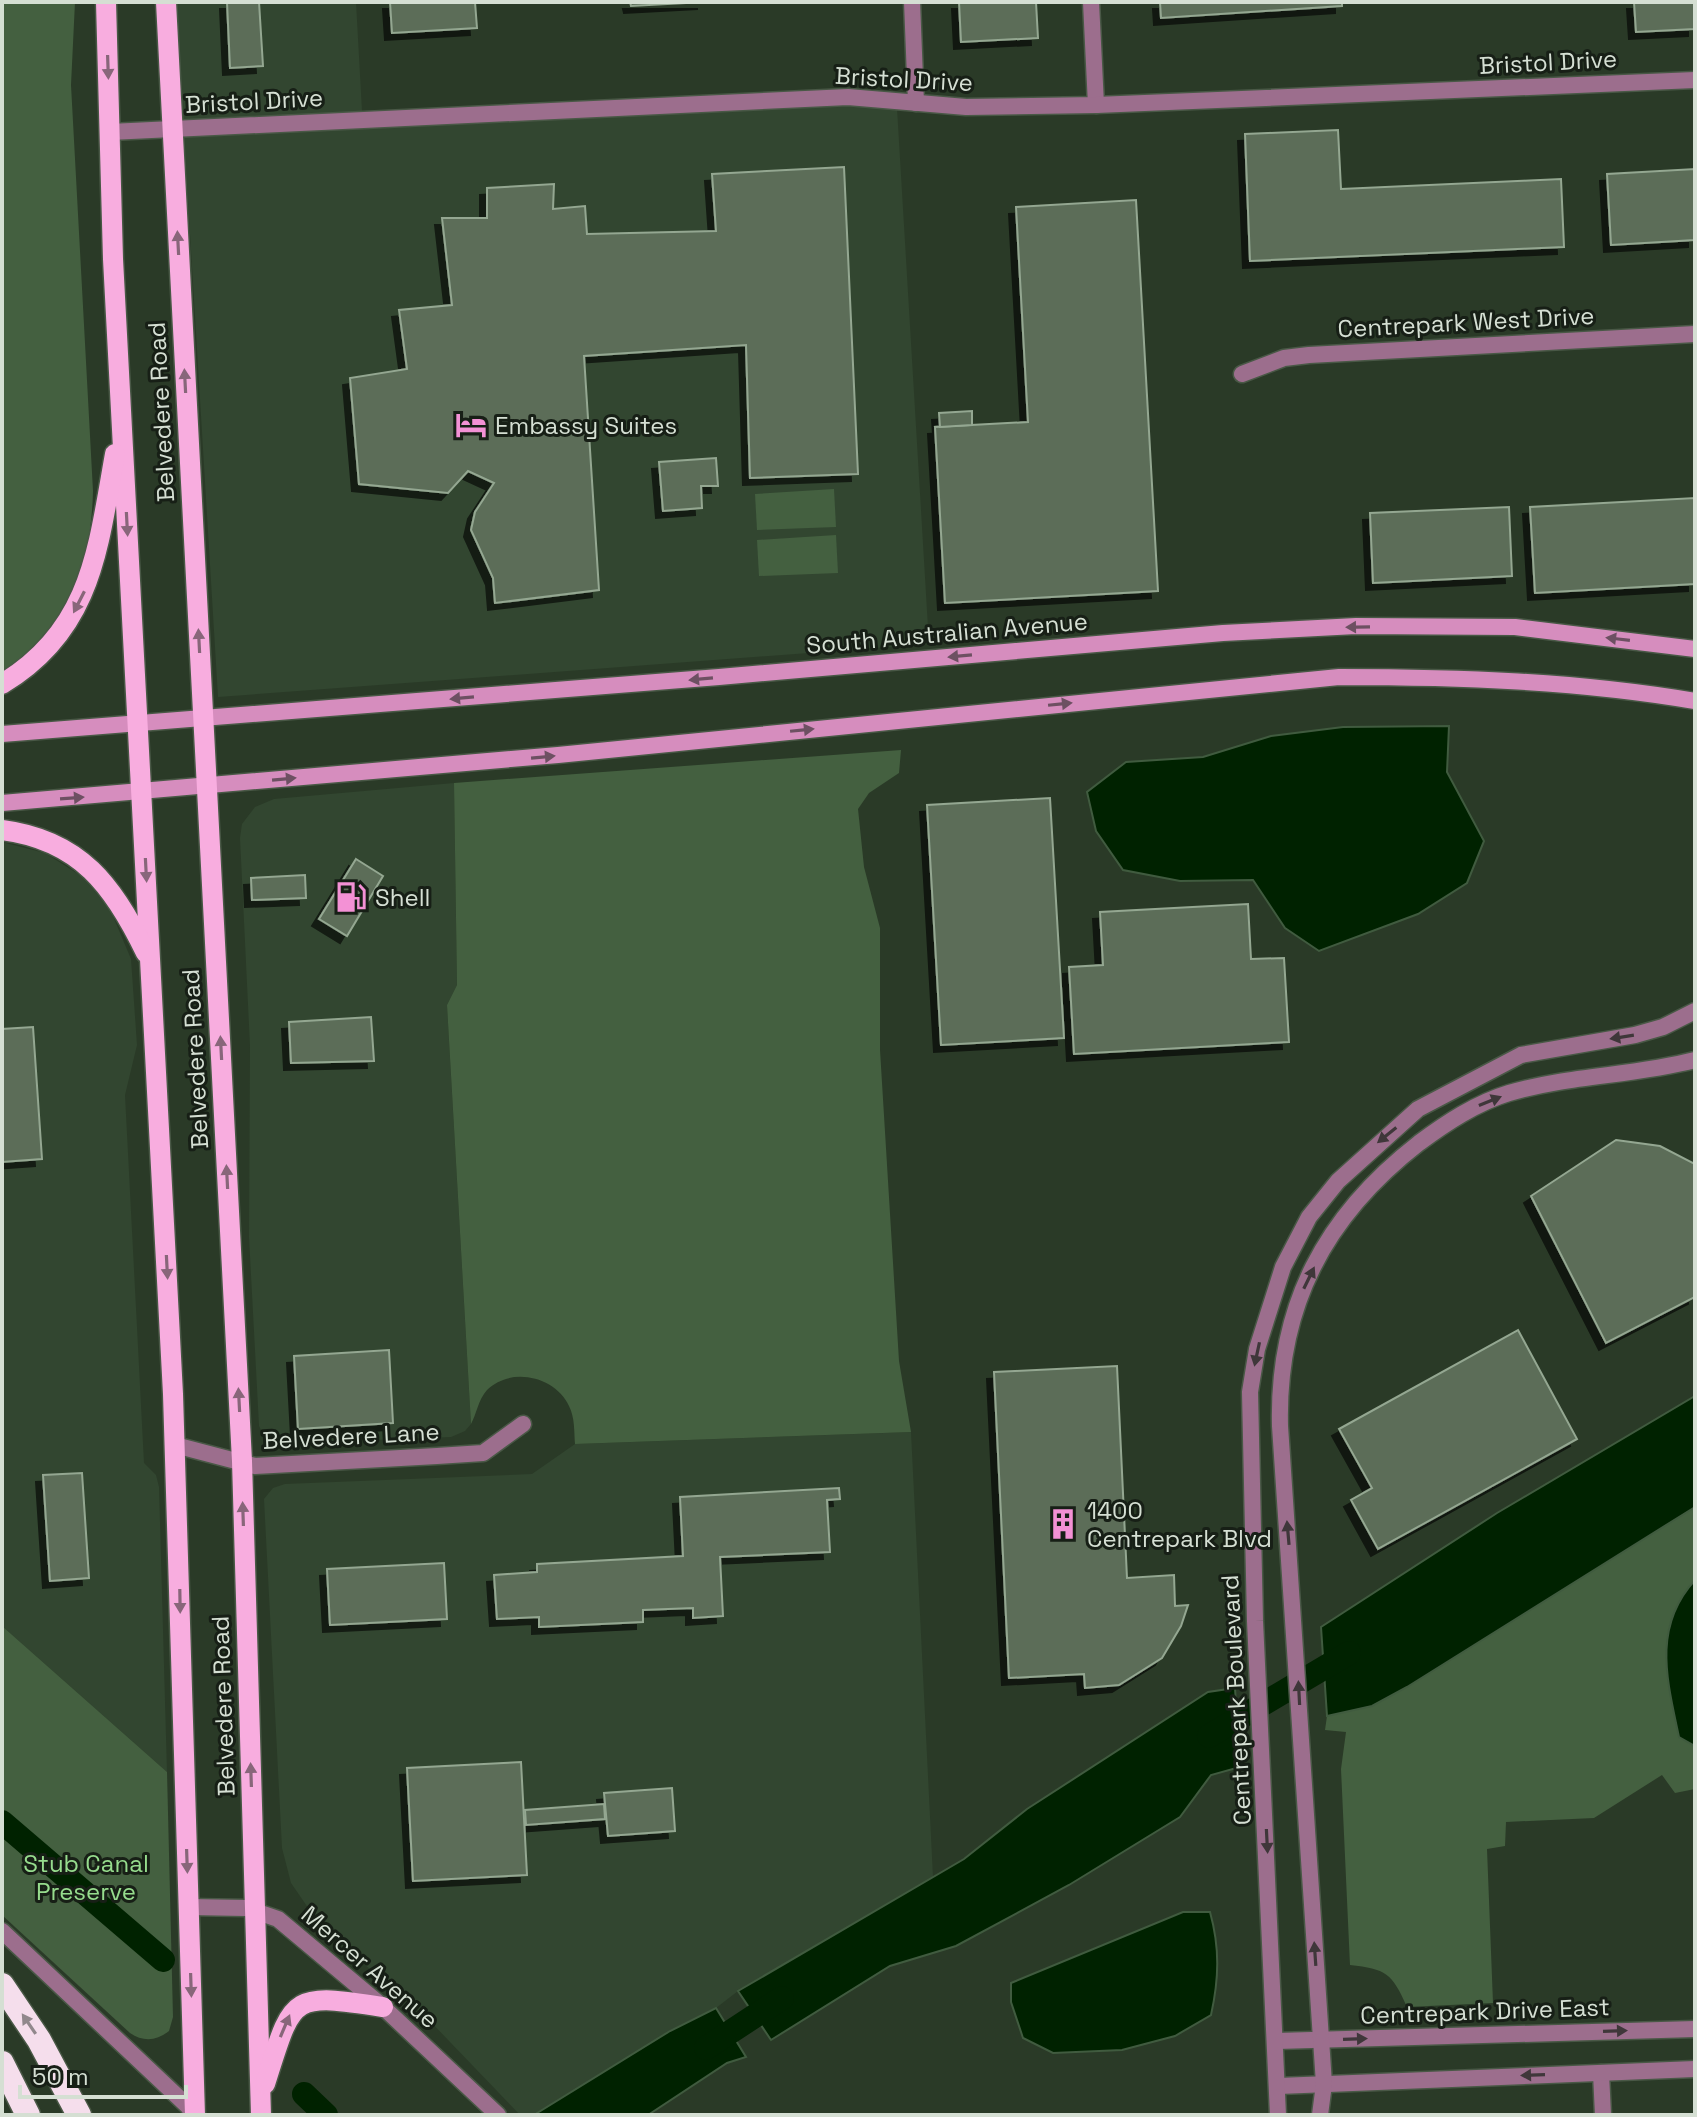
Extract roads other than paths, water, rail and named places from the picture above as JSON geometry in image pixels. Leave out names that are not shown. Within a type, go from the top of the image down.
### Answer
[{"type":"highway","points":[[2,1985],[39,2040],[79,2115]]},
{"type":"highway","points":[[2,2063],[28,2115]]},
{"type":"main road","name":"Belvedere Road","points":[[106,2],[122,418],[175,1445],[194,2114]]},
{"type":"main road","name":"Belvedere Road","points":[[166,2],[242,1461],[261,2107]]},
{"type":"main road","points":[[2,684],[54,642],[86,589],[98,551],[122,418]]},
{"type":"main road","name":"South Australian Avenue","points":[[2,734],[1223,633],[1342,627],[1515,627],[1695,649]]},
{"type":"main road","points":[[2,803],[558,755],[1339,677],[1448,677],[1611,687],[1695,701]]},
{"type":"main road","points":[[2,830],[48,841],[95,872],[116,897],[151,963]]},
{"type":"main road","points":[[261,2107],[283,2026],[297,2006],[322,1998],[383,2007]]},
{"type":"street","points":[[912,2],[916,103]]},
{"type":"street","points":[[1091,2],[1096,105]]},
{"type":"street","name":"Bristol Drive","points":[[110,132],[848,97],[966,107],[1096,105],[1695,80]]},
{"type":"street","name":"Centrepark West Drive","points":[[1242,374],[1284,358],[1309,355],[1695,334]]},
{"type":"street","name":"Centrepark Boulevard","points":[[1278,2115],[1277,2041],[1255,1621],[1250,1392],[1257,1349],[1283,1267],[1309,1217],[1375,1145],[1418,1109],[1448,1090],[1521,1055],[1635,1035],[1694,1014]]},
{"type":"street","points":[[1320,2115],[1324,2084],[1279,1393],[1298,1300],[1335,1225],[1395,1161],[1438,1129],[1476,1107],[1534,1087],[1695,1060]]},
{"type":"street","name":"Belvedere Lane","points":[[175,1445],[255,1466],[483,1453],[523,1424]]},
{"type":"street","name":"Mercer Avenue","points":[[189,1907],[255,1909],[278,1919],[383,2007],[498,2115]]},
{"type":"street","points":[[2,1931],[194,2114]]},
{"type":"street","name":"Centrepark Drive East","points":[[1277,2041],[1695,2029]]},
{"type":"street","points":[[1279,2086],[1695,2069]]},
{"type":"street","points":[[1601,2073],[1603,2115]]},
{"type":"waterway","points":[[1209,1736],[1349,1653]]},
{"type":"waterway","points":[[2,1822],[163,1960]]},
{"type":"waterway","points":[[706,2048],[782,1998]]},
{"type":"waterway","points":[[304,2094],[326,2115]]},
{"type":"place","name":"Embassy Suites","points":[[471,425]]},
{"type":"place","name":"Shell","points":[[351,897]]},
{"type":"place","name":"1400 Centrepark Blvd","points":[[1063,1524]]},
{"type":"park label","name":"Stub Canal Preserve","points":[[86,1877]]}]
